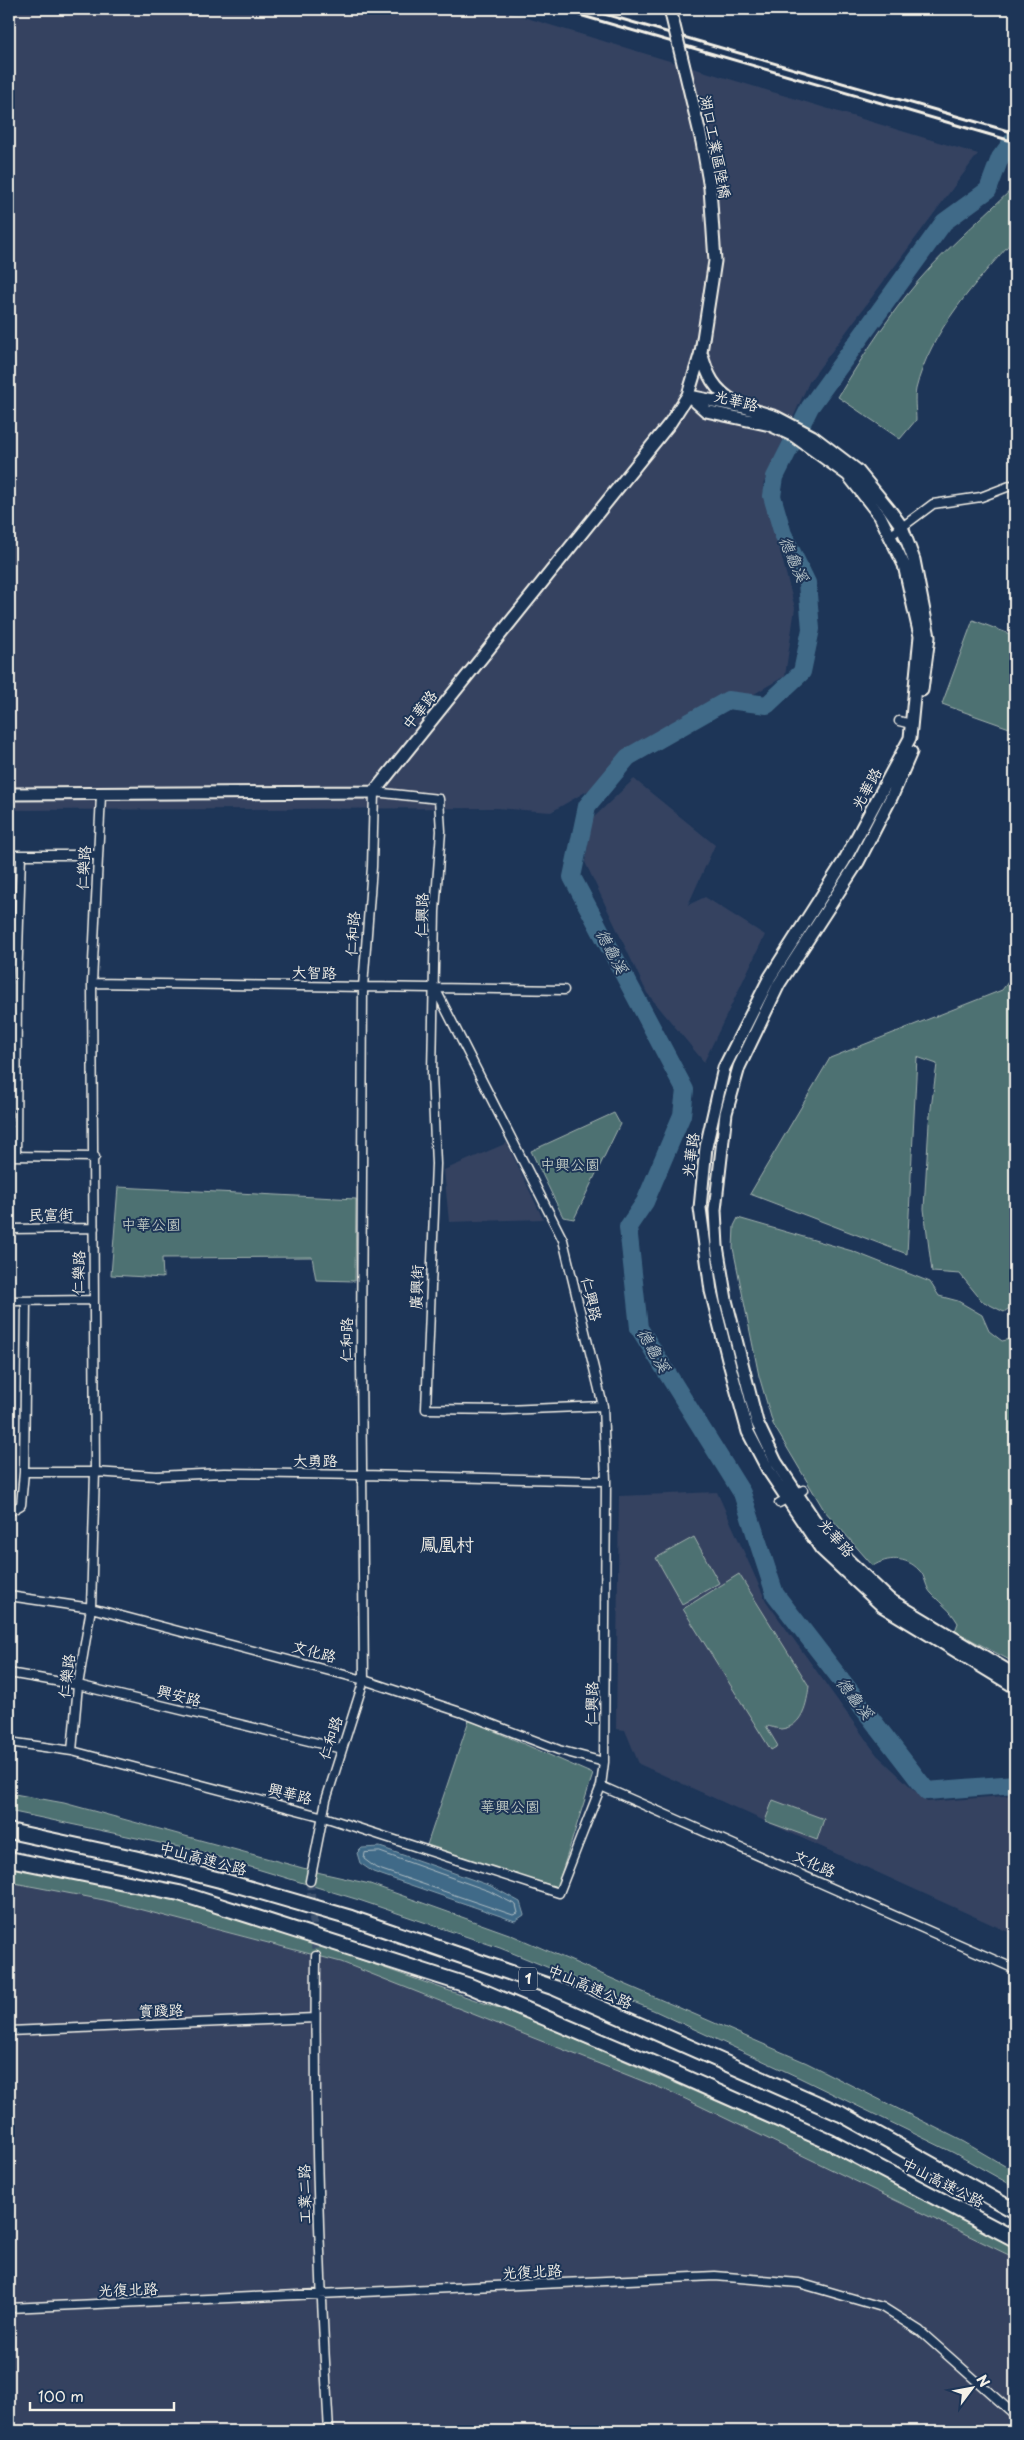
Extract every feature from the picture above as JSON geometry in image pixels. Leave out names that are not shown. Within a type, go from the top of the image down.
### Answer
[{"type":"highway","name":"中山高速公路","points":[[9,1831],[134,1858],[229,1882],[351,1918],[555,1988],[841,2114],[1015,2211]]},
{"type":"highway","name":"中山高速公路","points":[[9,1859],[179,1893],[470,1986],[652,2063],[830,2142],[1015,2239]]},
{"type":"street","name":"湖口工業區陸橋","points":[[670,9],[702,142],[710,188],[715,261],[701,352]]},
{"type":"street","name":"中華路","points":[[374,792],[670,423],[688,395],[701,352]]},
{"type":"street","points":[[701,352],[706,372],[718,390],[744,407]]},
{"type":"street","name":"光華路","points":[[688,395],[744,407],[776,417],[791,430],[858,471],[902,527],[914,560],[929,637],[916,740],[892,796],[858,862],[779,984],[756,1040],[739,1068],[726,1113],[715,1210],[717,1246],[728,1309],[757,1422],[791,1496]]},
{"type":"street","name":"光華路","points":[[688,395],[706,411],[791,430]]},
{"type":"street","name":"光華路","points":[[806,439],[848,475],[880,516],[904,565],[920,636],[910,738],[899,760],[770,977],[724,1068],[706,1147],[700,1208],[711,1291],[748,1432],[791,1496],[821,1549],[885,1603],[1015,1687]]},
{"type":"street","points":[[890,536],[933,504],[981,497],[1015,484]]},
{"type":"street","points":[[899,721],[911,724]]},
{"type":"street","points":[[9,794],[374,792]]},
{"type":"street","name":"仁和路","points":[[310,1882],[326,1800],[364,1680],[361,1342],[363,988],[372,867],[374,792]]},
{"type":"street","name":"仁興路","points":[[374,792],[439,799],[441,831],[435,911],[435,989],[563,1240],[603,1406],[606,1481],[604,1762],[601,1786],[559,1893]]},
{"type":"street","name":"仁樂路","points":[[72,1751],[78,1685],[90,1608],[95,1472],[92,983],[101,794]]},
{"type":"street","points":[[9,855],[98,855]]},
{"type":"street","points":[[21,855],[13,1156],[94,1157]]},
{"type":"street","name":"大智路","points":[[92,983],[564,990]]},
{"type":"street","name":"廣興街","points":[[435,989],[432,1074],[436,1164],[426,1409],[506,1410],[603,1406]]},
{"type":"street","name":"民富街","points":[[9,1229],[94,1228]]},
{"type":"street","points":[[9,1301],[93,1300]]},
{"type":"street","points":[[9,1512],[21,1505],[24,1472],[26,1301]]},
{"type":"street","name":"大勇路","points":[[24,1472],[95,1472],[156,1476],[224,1473],[363,1475],[606,1481]]},
{"type":"street","name":"文化路","points":[[9,1596],[90,1608],[364,1680],[463,1713],[584,1759],[604,1762]]},
{"type":"street","name":"光華路","points":[[885,1603],[1015,1675]]},
{"type":"street","name":"興安路","points":[[9,1673],[78,1685],[342,1749]]},
{"type":"street","points":[[9,1756],[10,1742]]},
{"type":"street","name":"興華路","points":[[10,1742],[72,1751],[324,1817],[559,1893]]},
{"type":"street","name":"文化路","points":[[601,1786],[1015,1969]]},
{"type":"street","name":"工業二路","points":[[316,1956],[315,2018],[321,2295],[329,2431]]},
{"type":"street","name":"實踐路","points":[[9,2031],[315,2018]]},
{"type":"street","name":"光復北路","points":[[9,2308],[715,2276],[799,2282],[882,2307],[920,2331],[1015,2415]]},
{"type":"shaded area","points":[[9,9],[497,9],[978,154],[809,382],[763,485],[795,608],[785,676],[551,812],[496,808],[9,810]]},
{"type":"shaded area","points":[[634,779],[715,845],[688,905],[705,897],[765,935],[704,1062],[647,993],[585,862],[592,819]]},
{"type":"shaded area","points":[[507,1143],[543,1219],[449,1222],[444,1170]]},
{"type":"shaded area","points":[[717,1492],[766,1601],[877,1755],[927,1802],[1015,1795],[1015,1935],[639,1764],[625,1730],[616,1729],[619,1496]]},
{"type":"shaded area","points":[[9,1875],[341,1962],[700,2100],[1015,2255],[1015,2431],[9,2431]]},
{"type":"green space","points":[[1013,188],[1015,190],[1015,238],[971,289],[943,327],[932,347],[916,389],[916,420],[900,439],[838,397],[879,333],[918,281],[944,253]]},
{"type":"green space","points":[[973,620],[1015,636],[1015,730],[942,704]]},
{"type":"green space","points":[[1015,973],[1015,1304],[1004,1312],[982,1301],[960,1274],[932,1272],[924,1209],[929,1123],[937,1064],[917,1057],[907,1254],[750,1194],[830,1058],[1002,990]]},
{"type":"green space","name":"中興公園","points":[[614,1113],[620,1124],[574,1219],[563,1217],[531,1151]]},
{"type":"green space","name":"中華公園","points":[[118,1187],[356,1199],[355,1281],[316,1280],[312,1257],[162,1258],[163,1278],[111,1275]]},
{"type":"green space","points":[[738,1218],[852,1251],[930,1282],[939,1296],[958,1301],[982,1315],[989,1331],[1002,1341],[1015,1338],[1015,1663],[955,1631],[958,1623],[955,1618],[928,1589],[921,1573],[914,1565],[896,1559],[884,1561],[873,1566],[824,1510],[773,1424],[759,1376],[733,1248],[734,1226]]},
{"type":"green space","points":[[694,1537],[719,1583],[682,1604],[656,1558]]},
{"type":"green space","points":[[739,1574],[809,1686],[805,1707],[794,1724],[781,1729],[766,1726],[778,1746],[771,1750],[683,1609]]},
{"type":"green space","name":"華興公園","points":[[469,1720],[593,1774],[557,1887],[426,1848]]},
{"type":"green space","points":[[9,1793],[64,1803],[321,1873],[370,1884],[509,1934],[807,2063],[964,2142],[1015,2172],[1015,2187],[954,2153],[798,2077],[653,2010],[500,1948],[359,1900],[198,1851],[9,1811]]},
{"type":"green space","points":[[773,1800],[824,1819],[817,1840],[765,1821]]},
{"type":"green space","points":[[9,1865],[178,1898],[524,2017],[828,2150],[1015,2245],[1015,2258],[673,2093],[341,1962],[104,1900],[9,1882]]},
{"type":"water","points":[[380,1847],[491,1886],[520,1902],[524,1915],[515,1921],[373,1872],[360,1863],[357,1853],[362,1848]]},
{"type":"waterway","name":"德龜溪","points":[[1015,138],[1000,158],[988,190],[944,222],[810,407],[775,477],[772,496],[783,534],[807,583],[811,629],[802,672],[767,705],[728,700],[628,757],[587,806],[572,877],[685,1090],[682,1115],[645,1202],[628,1227],[639,1328],[742,1493],[775,1594],[927,1791],[1015,1784]]},
{"type":"tunnel","points":[[310,1881],[316,1956]]},
{"type":"railway","points":[[559,9],[1015,142]]},
{"type":"railway","points":[[587,9],[1015,133]]},
{"type":"district","name":"鳳凰村","points":[[447,1545]]}]
